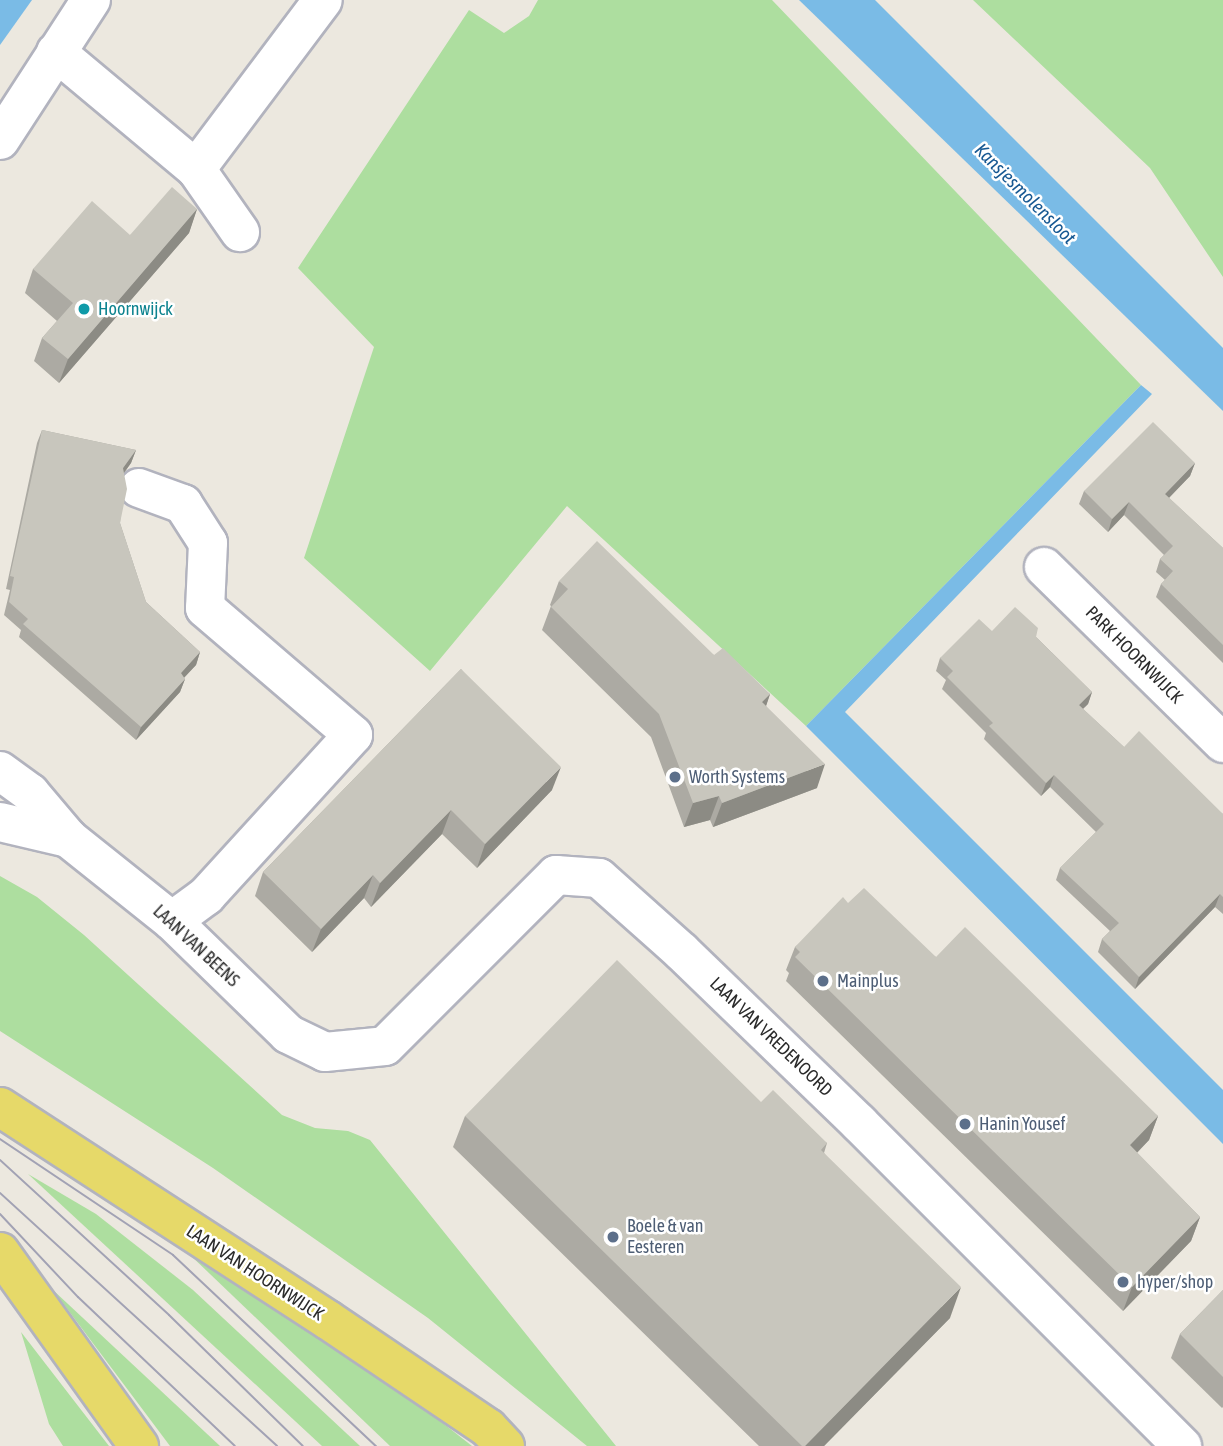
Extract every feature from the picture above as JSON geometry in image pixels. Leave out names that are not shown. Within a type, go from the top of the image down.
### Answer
[{"type":"main road","name":"LAAN VAN HOORNWIJCK","points":[[0,1107],[328,1320],[488,1428],[505,1446]]},
{"type":"main road","points":[[0,1252],[139,1446]]},
{"type":"street","points":[[0,140],[91,0]]},
{"type":"street","points":[[196,169],[323,0]]},
{"type":"street","points":[[56,52],[196,169],[240,233]]},
{"type":"street","points":[[139,488],[183,504],[208,543],[205,608],[353,735],[206,896],[172,921]]},
{"type":"street","name":"PARK HOORNWIJCK","points":[[1044,567],[1223,743]]},
{"type":"street","name":"LAAN VAN BEENS","points":[[0,771],[30,793],[68,838],[172,921],[288,1034],[325,1052]]},
{"type":"street","name":"LAAN VAN BEENS","points":[[0,822],[68,838]]},
{"type":"street","name":"LAAN VAN VREDENOORD","points":[[325,1052],[385,1046],[556,875],[598,878],[682,952],[849,1114],[1182,1446]]},
{"type":"green space","points":[[538,0],[772,0],[1141,385],[806,726],[567,506],[430,671],[304,558],[374,347],[298,268],[469,10],[504,33],[529,16]]},
{"type":"green space","points":[[973,0],[1223,0],[1223,277],[1150,168]]},
{"type":"green space","points":[[0,876],[37,897],[84,935],[282,1115],[315,1128],[348,1131],[370,1140],[616,1446],[587,1446],[428,1318],[213,1168],[0,1031]]},
{"type":"green space","points":[[28,1174],[96,1214],[193,1290],[360,1446],[322,1446]]},
{"type":"green space","points":[[187,1252],[202,1253],[378,1372],[472,1446],[390,1446]]},
{"type":"green space","points":[[53,1290],[220,1446],[170,1446]]},
{"type":"green space","points":[[21,1332],[109,1446],[63,1446],[49,1424]]},
{"type":"water","points":[[0,0],[32,0],[0,45]]},
{"type":"water","name":"Kansjesmolensloot","points":[[799,0],[875,0],[1223,348],[1223,411]]},
{"type":"water","points":[[1141,385],[1152,394],[845,712],[1223,1090],[1223,1144],[806,726]]},
{"type":"building","name":"Hoornwijck","points":[[172,187],[197,209],[68,359],[42,338],[73,303],[33,269],[92,201],[130,235]]},
{"type":"building","points":[[1153,422],[1195,463],[1165,494],[1223,548],[1223,645],[1161,584],[1173,571],[1160,559],[1173,546],[1129,502],[1112,519],[1084,491]]},
{"type":"building","points":[[42,430],[136,450],[123,468],[127,489],[120,523],[146,602],[200,652],[181,673],[185,679],[141,727],[23,624],[28,619],[9,602],[14,577],[10,576]]},
{"type":"building","points":[[597,541],[714,655],[723,648],[770,694],[762,702],[825,764],[722,803],[719,796],[693,803],[659,714],[551,607],[568,589],[559,581]]},
{"type":"building","points":[[1015,607],[1038,628],[1036,637],[1092,692],[1079,705],[1124,747],[1139,731],[1223,814],[1223,897],[1220,894],[1139,977],[1102,939],[1119,923],[1060,868],[1104,824],[1054,775],[1046,783],[989,726],[993,723],[947,677],[953,671],[940,658],[979,619],[992,631]]},
{"type":"building","points":[[461,669],[561,767],[485,844],[451,810],[380,883],[373,875],[321,929],[263,872]]},
{"type":"building","points":[[864,888],[936,957],[965,927],[1158,1116],[1130,1145],[1200,1217],[1132,1287],[795,957],[800,952],[795,947],[843,897],[848,903]]},
{"type":"building","points":[[617,960],[761,1102],[773,1090],[827,1143],[821,1150],[961,1287],[805,1446],[465,1116]]},
{"type":"building","points":[[1223,1290],[1223,1377],[1180,1334]]},
{"type":"tram line","points":[[0,1139],[173,1255],[376,1446]]},
{"type":"tram line","points":[[0,1160],[169,1315],[303,1446]]},
{"type":"tram line","points":[[0,1193],[277,1446]]},
{"type":"tram line","points":[[0,1214],[78,1297],[235,1446]]},
{"type":"place","name":"Hoornwijck","points":[[84,309]]},
{"type":"place","name":"Worth Systems","points":[[675,777]]},
{"type":"place","name":"Mainplus","points":[[823,981]]},
{"type":"place","name":"Hanin Yousef","points":[[965,1124]]},
{"type":"place","name":"Boele & van Eesteren","points":[[613,1237]]},
{"type":"place","name":"hyper/shop","points":[[1123,1282]]}]
